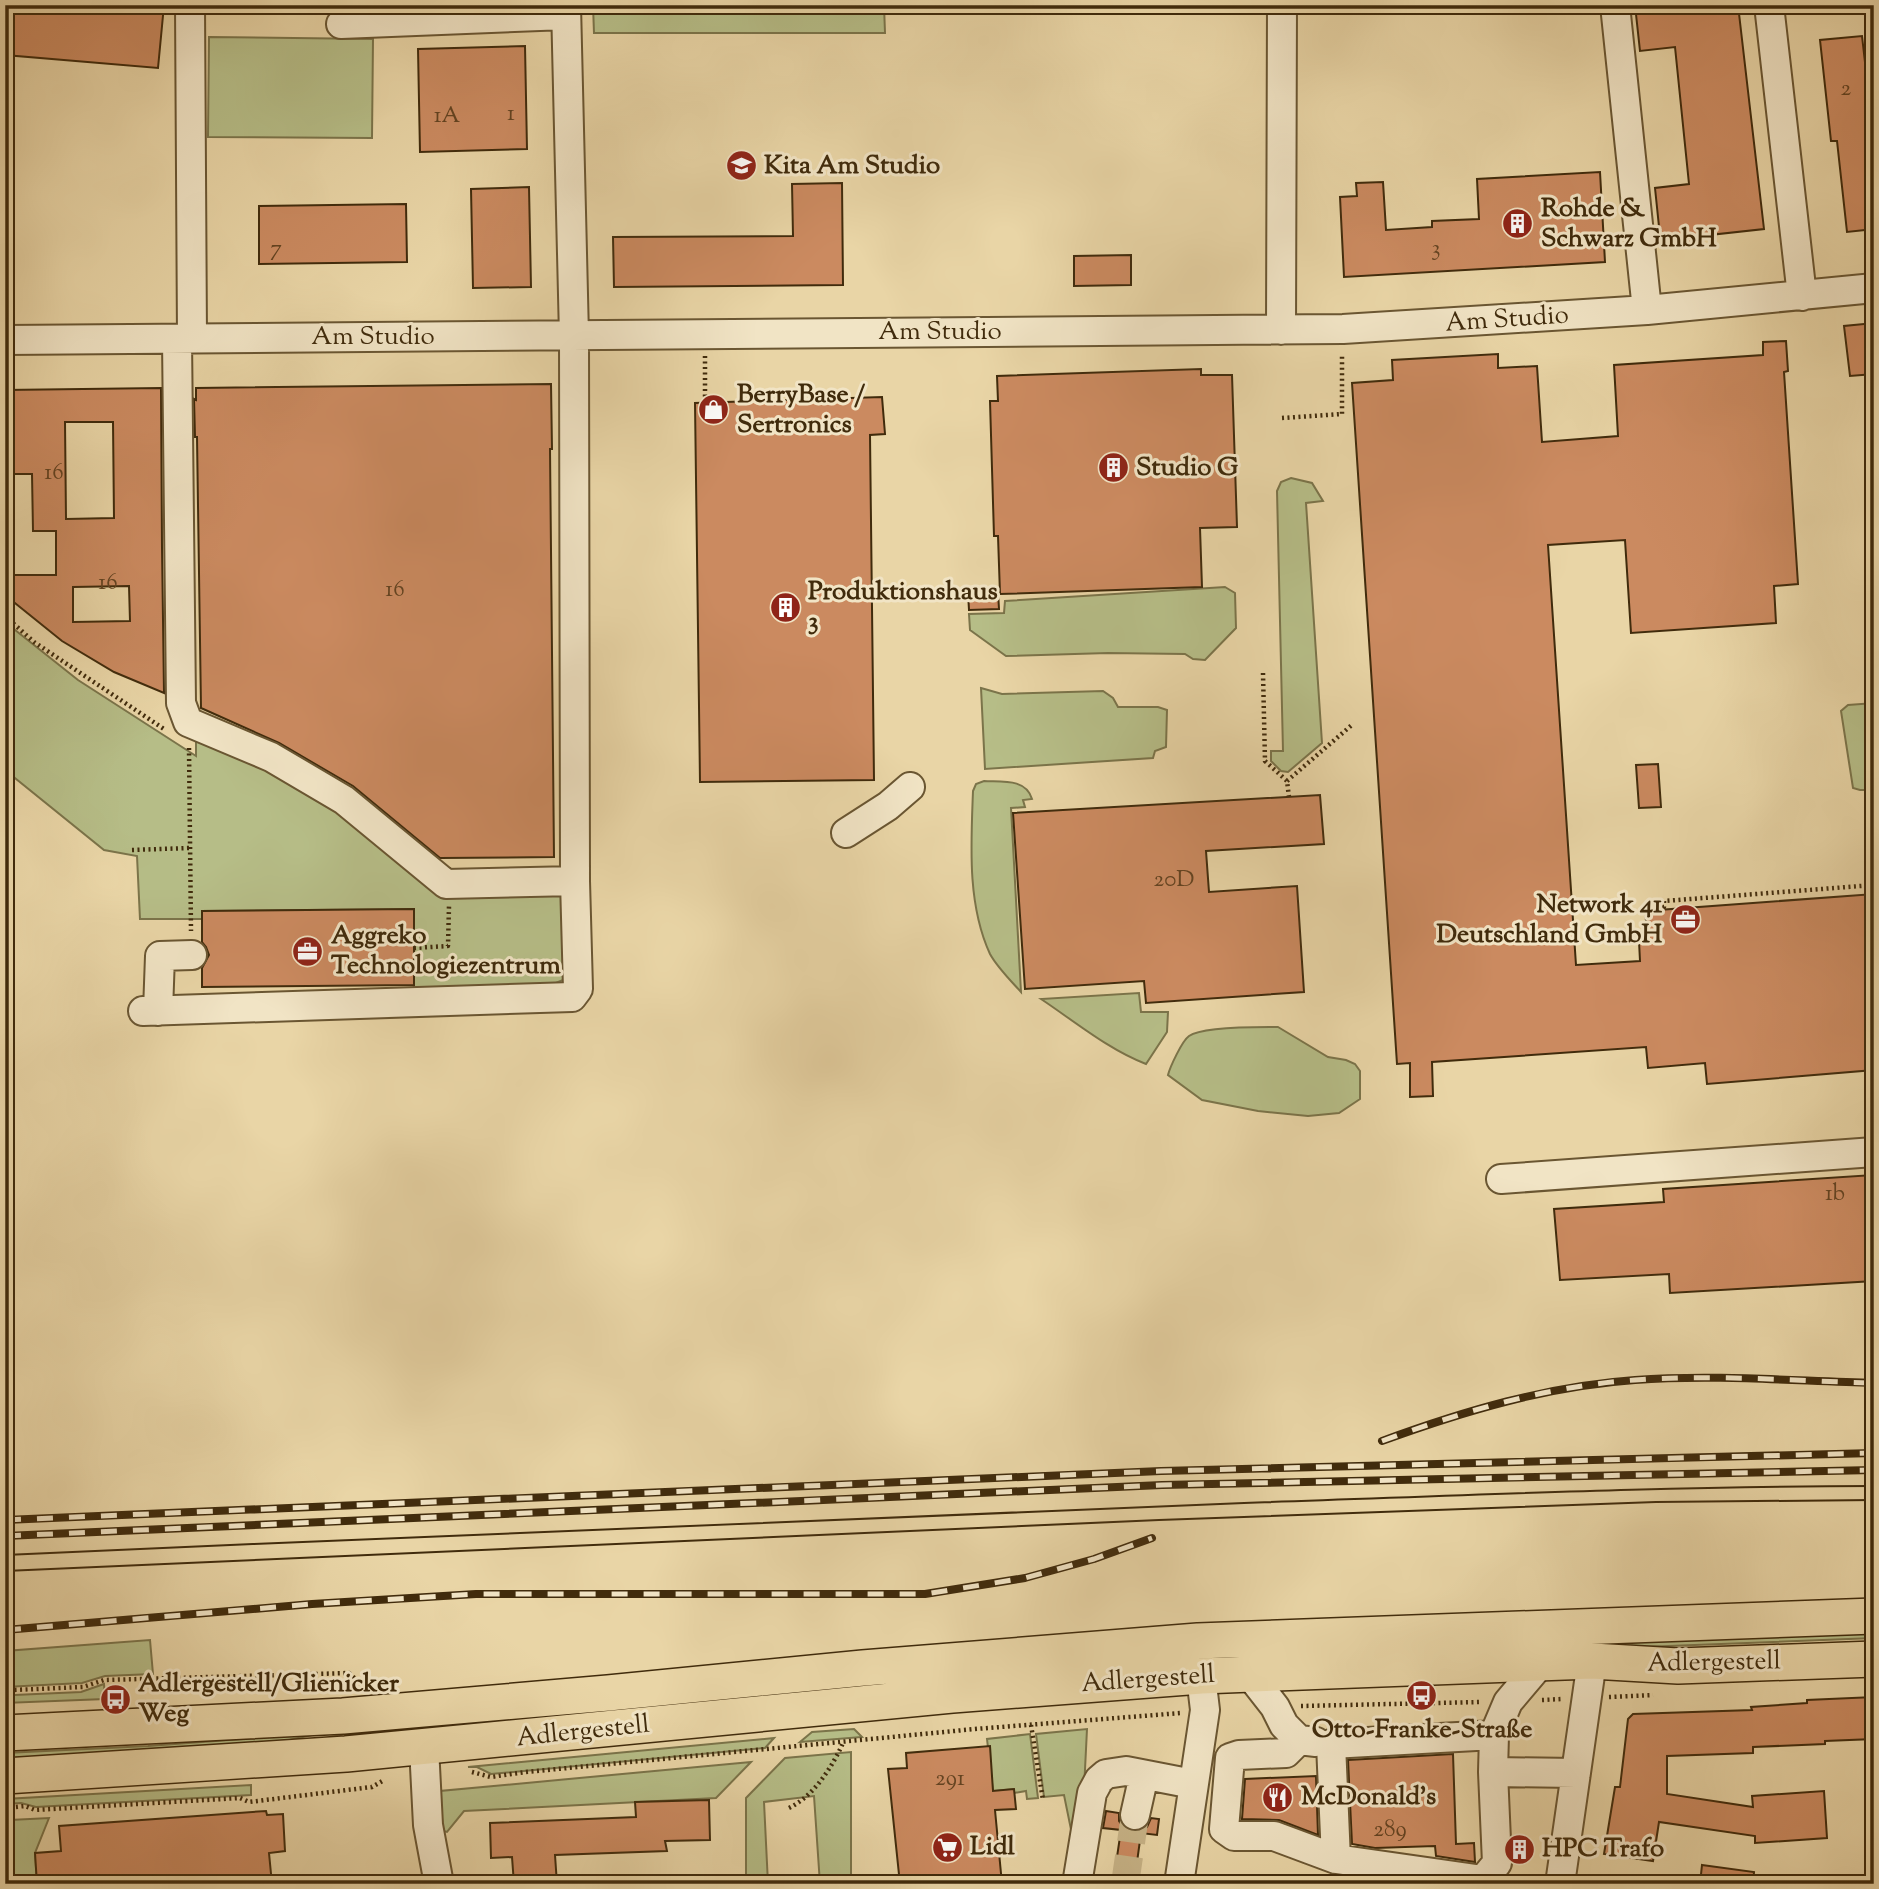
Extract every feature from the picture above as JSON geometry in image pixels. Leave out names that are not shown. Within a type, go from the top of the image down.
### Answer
[{"type":"main road","name":"Adlergestell","points":[[5,1732],[343,1716],[877,1666],[1198,1641],[1874,1616]]},
{"type":"main road","points":[[1198,1641],[1201,1676]]},
{"type":"main road","name":"Adlergestell","points":[[5,1776],[346,1754],[424,1761],[952,1695],[1201,1676],[1592,1661],[1678,1667],[1874,1659]]},
{"type":"main road","name":"Adlergestell","points":[[424,1761],[424,1723],[471,1705]]},
{"type":"main road","points":[[343,1716],[346,1754]]},
{"type":"street","points":[[190,5],[181,703],[188,722],[271,757],[344,800],[446,884],[575,881]]},
{"type":"street","points":[[1281,330],[1282,5]]},
{"type":"street","points":[[1615,5],[1647,310]]},
{"type":"street","points":[[1769,5],[1802,296]]},
{"type":"street","points":[[192,955],[160,956],[150,1011],[572,997],[578,989],[575,881],[574,336],[566,10],[341,24]]},
{"type":"street","name":"Am Studio","points":[[5,340],[1281,330],[1647,310],[1874,288]]},
{"type":"street","points":[[845,833],[888,806],[910,787]]},
{"type":"street","points":[[1501,1180],[1874,1152]]},
{"type":"street","points":[[1560,1884],[1592,1661]]},
{"type":"street","points":[[1299,1740],[1286,1753],[1239,1755],[1230,1758],[1224,1829],[1234,1836],[1274,1836],[1336,1859],[1483,1880],[1497,1863],[1493,1735],[1508,1702],[1541,1663]]},
{"type":"street","points":[[1250,1675],[1275,1707],[1284,1725],[1299,1740],[1331,1744],[1493,1735]]},
{"type":"street","points":[[1179,1884],[1205,1710],[1201,1676]]},
{"type":"street","points":[[1331,1744],[1336,1859]]},
{"type":"street","points":[[424,1761],[428,1825],[439,1884]]},
{"type":"street","points":[[1077,1884],[1092,1793],[1099,1780],[1113,1772],[1126,1771],[1193,1784]]},
{"type":"street","points":[[1493,1772],[1576,1773]]},
{"type":"street","points":[[1135,1815],[1144,1775]]},
{"type":"path","points":[[1282,418],[1342,414],[1343,328]]},
{"type":"path","points":[[705,334],[705,403]]},
{"type":"path","points":[[5,616],[34,642],[168,731]]},
{"type":"path","points":[[1263,673],[1265,761],[1287,781],[1289,797]]},
{"type":"path","points":[[1287,781],[1353,724]]},
{"type":"path","points":[[189,764],[192,955]]},
{"type":"path","points":[[132,850],[190,848]]},
{"type":"path","points":[[414,948],[448,946],[450,884]]},
{"type":"path","points":[[1852,887],[1852,893],[1855,893]]},
{"type":"path","points":[[1657,907],[1664,907],[1664,901],[1872,887]]},
{"type":"path","points":[[5,1695],[13,1690],[83,1687],[104,1680],[349,1673],[390,1712]]},
{"type":"path","points":[[5,1808],[25,1806],[35,1810],[240,1798],[249,1802],[372,1787],[424,1761],[491,1777],[1205,1710]]},
{"type":"path","points":[[1031,1725],[1043,1800]]},
{"type":"path","points":[[789,1808],[801,1802],[833,1765],[843,1742]]},
{"type":"green space","points":[[593,5],[884,5],[885,33],[594,33]]},
{"type":"green space","points":[[209,37],[373,39],[372,138],[208,137]]},
{"type":"green space","points":[[1291,478],[1312,483],[1323,501],[1306,503],[1322,743],[1288,772],[1281,771],[1271,761],[1271,751],[1283,751],[1277,491],[1281,482]]},
{"type":"green space","points":[[1225,587],[1235,593],[1236,628],[1205,660],[1193,659],[1185,654],[1006,656],[970,630],[969,614],[1004,613],[1005,601]]},
{"type":"green space","points":[[5,622],[78,680],[196,756],[196,735],[271,757],[446,884],[563,881],[563,980],[551,985],[414,993],[413,909],[202,911],[202,919],[140,919],[137,856],[104,850],[5,770]]},
{"type":"green space","points":[[981,688],[1002,694],[1103,691],[1113,698],[1118,707],[1158,707],[1167,710],[1166,747],[1155,751],[1153,758],[985,769]]},
{"type":"green space","points":[[1874,703],[1874,790],[1860,790],[1853,788],[1841,711],[1848,705]]},
{"type":"green space","points":[[984,781],[1019,784],[1029,792],[1032,799],[1023,800],[1025,807],[1011,808],[1021,992],[990,954],[977,915],[972,874],[973,791],[976,784]]},
{"type":"green space","points":[[1139,993],[1141,1012],[1168,1012],[1167,1032],[1146,1064],[1105,1043],[1041,999]]},
{"type":"green space","points":[[1278,1027],[1328,1057],[1355,1064],[1360,1071],[1360,1099],[1339,1113],[1308,1116],[1258,1111],[1202,1100],[1168,1075],[1189,1036],[1206,1030]]},
{"type":"green space","points":[[1874,1628],[1874,1638],[1229,1663],[1228,1653]]},
{"type":"green space","points":[[150,1640],[153,1674],[105,1676],[82,1683],[5,1687],[5,1651]]},
{"type":"green space","points":[[104,1684],[105,1699],[5,1703],[14,1695],[81,1692]]},
{"type":"green space","points":[[854,1729],[862,1737],[800,1742],[812,1732]]},
{"type":"green space","points":[[1087,1729],[1084,1790],[1076,1854],[1064,1795],[1044,1797],[1036,1734]]},
{"type":"green space","points":[[321,1733],[248,1749],[5,1763],[5,1753]]},
{"type":"green space","points":[[1030,1734],[1038,1798],[1027,1799],[1026,1791],[993,1791],[987,1739]]},
{"type":"green space","points":[[774,1738],[765,1748],[491,1774],[477,1767],[468,1767]]},
{"type":"green space","points":[[851,1752],[851,1884],[820,1884],[814,1796],[764,1802],[768,1884],[690,1884],[746,1879],[746,1798],[785,1758]]},
{"type":"green space","points":[[751,1762],[716,1798],[464,1811],[447,1832],[443,1831],[440,1791]]},
{"type":"green space","points":[[251,1785],[251,1795],[36,1807],[21,1803],[5,1804],[5,1799]]},
{"type":"green space","points":[[49,1818],[35,1853],[37,1884],[5,1884],[5,1828],[10,1820]]},
{"type":"building","points":[[5,5],[164,5],[158,68],[5,55]]},
{"type":"building","points":[[1635,5],[1738,5],[1764,229],[1701,236],[1702,242],[1661,246],[1655,188],[1689,184],[1675,47],[1640,51]]},
{"type":"building","points":[[1862,36],[1874,141],[1874,229],[1847,232],[1837,141],[1831,141],[1820,40]]},
{"type":"building","points":[[525,46],[527,149],[420,152],[418,49]]},
{"type":"building","name":"Rohde & Schwarz GmbH","points":[[1600,172],[1605,262],[1344,277],[1340,197],[1357,196],[1356,183],[1383,182],[1386,230],[1432,227],[1432,221],[1479,219],[1477,179]]},
{"type":"building","points":[[842,183],[843,285],[614,287],[613,237],[793,236],[792,184]]},
{"type":"building","points":[[529,187],[531,287],[473,288],[471,189]]},
{"type":"building","points":[[406,204],[407,262],[259,264],[259,206]]},
{"type":"building","points":[[1131,255],[1131,285],[1074,286],[1074,256]]},
{"type":"building","points":[[1874,323],[1874,374],[1850,376],[1844,326]]},
{"type":"building","points":[[1786,341],[1788,371],[1784,372],[1798,584],[1774,586],[1776,623],[1631,633],[1625,540],[1548,545],[1576,965],[1640,961],[1639,941],[1648,940],[1645,911],[1874,894],[1874,1070],[1707,1084],[1705,1063],[1648,1068],[1646,1047],[1432,1062],[1433,1096],[1410,1097],[1410,1063],[1397,1064],[1352,383],[1393,380],[1392,360],[1498,354],[1498,368],[1537,366],[1542,442],[1618,436],[1614,365],[1763,355],[1763,342]]},
{"type":"building","name":"Studio G","points":[[1201,369],[1201,375],[1232,375],[1237,527],[1200,528],[1202,587],[1000,594],[998,536],[994,536],[990,401],[998,401],[997,376]]},
{"type":"building","points":[[551,384],[554,857],[440,858],[353,786],[279,743],[201,708],[197,437],[194,399],[196,400],[196,388]]},
{"type":"building","points":[[161,388],[164,693],[114,672],[62,641],[5,595],[5,575],[56,575],[56,531],[33,531],[32,474],[5,474],[5,390]],"holes":[[[65,422],[113,422],[114,518],[66,519]],[[129,586],[130,621],[73,622],[73,587]]]},
{"type":"building","name":"Produktionshaus 3","points":[[882,397],[885,434],[870,435],[874,780],[700,782],[695,403]]},
{"type":"building","points":[[968,592],[998,592],[999,609],[969,610]]},
{"type":"building","points":[[1658,764],[1661,807],[1639,808],[1636,765]]},
{"type":"building","points":[[1320,795],[1324,844],[1206,851],[1209,892],[1297,886],[1304,992],[1146,1003],[1144,981],[1025,989],[1013,813]]},
{"type":"building","name":"Aggreko Technologiezentrum","points":[[414,909],[414,985],[202,987],[202,968],[209,955],[202,942],[202,911]]},
{"type":"building","points":[[1873,1175],[1874,1281],[1670,1293],[1669,1274],[1560,1280],[1554,1209],[1664,1202],[1663,1189]]},
{"type":"building","points":[[1874,1697],[1874,1739],[1753,1747],[1753,1753],[1667,1756],[1667,1794],[1753,1807],[1752,1796],[1824,1791],[1827,1838],[1755,1843],[1755,1836],[1659,1822],[1653,1861],[1604,1854],[1615,1787],[1620,1787],[1628,1719],[1633,1714],[1752,1710],[1751,1707],[1807,1703],[1807,1700]]},
{"type":"building","name":"Lidl","points":[[990,1746],[993,1791],[1014,1789],[1016,1809],[995,1810],[1002,1884],[900,1884],[888,1769],[907,1768],[906,1753]]},
{"type":"building","points":[[1453,1754],[1456,1844],[1474,1843],[1475,1862],[1436,1856],[1435,1846],[1375,1848],[1352,1844],[1348,1760]]},
{"type":"building","name":"McDonald's","points":[[1316,1776],[1318,1835],[1279,1820],[1242,1819],[1245,1779]]},
{"type":"building","points":[[709,1800],[710,1840],[665,1841],[667,1851],[555,1855],[557,1884],[514,1884],[512,1857],[491,1858],[490,1823],[636,1817],[635,1802]]},
{"type":"building","points":[[266,1811],[267,1815],[283,1814],[285,1851],[269,1853],[272,1884],[37,1884],[35,1853],[61,1851],[59,1826]]},
{"type":"building","points":[[1106,1811],[1119,1813],[1119,1821],[1123,1827],[1132,1831],[1141,1831],[1147,1827],[1151,1818],[1159,1819],[1157,1835],[1141,1833],[1134,1884],[1113,1884],[1121,1830],[1103,1828]]},
{"type":"building","points":[[1702,1865],[1754,1872],[1753,1884],[1700,1884]]},
{"type":"tunnel","points":[[1125,1884],[1135,1815]]},
{"type":"tram line","points":[[5,1555],[1244,1503],[1638,1490],[1874,1486]]},
{"type":"tram line","points":[[5,1571],[1159,1520],[1656,1502],[1874,1500]]},
{"type":"railway","points":[[1382,1441],[1507,1402],[1603,1383],[1694,1378],[1874,1383]]},
{"type":"railway","points":[[5,1520],[1161,1471],[1874,1453]]},
{"type":"railway","points":[[5,1536],[1162,1485],[1874,1470]]},
{"type":"railway","points":[[5,1630],[312,1604],[476,1594],[925,1594],[1025,1578],[1094,1559],[1152,1538]]},
{"type":"place","name":"Kita Am Studio","points":[[741,166]]},
{"type":"place","name":"Rohde & Schwarz GmbH","points":[[1518,224]]},
{"type":"place","name":"BerryBase / Sertronics","points":[[714,410]]},
{"type":"place","name":"Studio G","points":[[1113,468]]},
{"type":"place","name":"Produktionshaus 3","points":[[785,607]]},
{"type":"place","name":"Network 41 Deutschland GmbH","points":[[1685,920]]},
{"type":"place","name":"Aggreko Technologiezentrum","points":[[308,951]]},
{"type":"place","name":"Otto-Franke-Straße","points":[[1422,1695]]},
{"type":"place","name":"Adlergestell/Glienicker Weg","points":[[115,1699]]},
{"type":"place","name":"McDonald's","points":[[1278,1797]]},
{"type":"place","name":"Lidl","points":[[947,1847]]},
{"type":"place","name":"HPC Trafo","points":[[1519,1849]]}]
